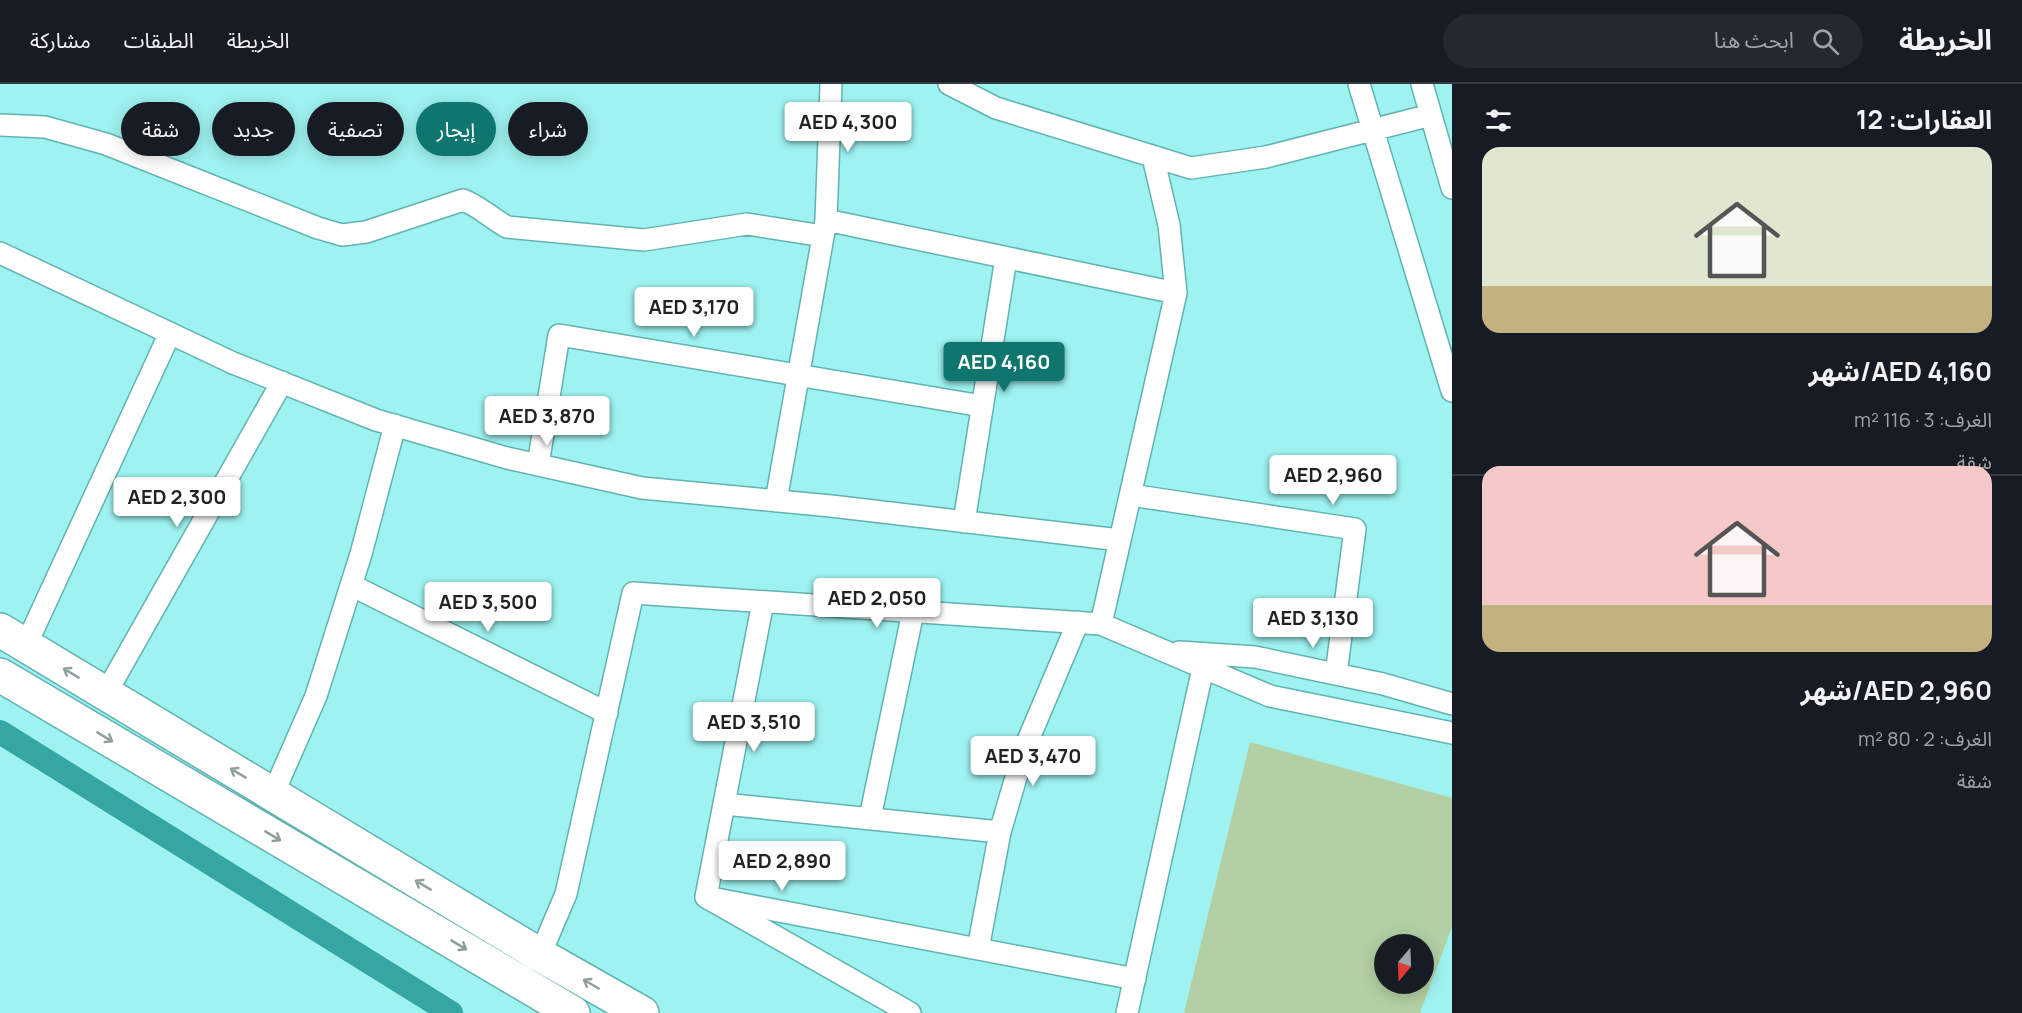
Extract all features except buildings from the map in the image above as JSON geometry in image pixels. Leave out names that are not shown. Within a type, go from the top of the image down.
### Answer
[{"type":"main road","points":[[13,638],[540,955],[642,1013]]},
{"type":"main road","points":[[0,675],[573,1013]]},
{"type":"street","points":[[776,501],[824,228],[831,84]]},
{"type":"street","points":[[949,84],[996,108],[1191,168],[1266,157],[1431,115]]},
{"type":"street","points":[[1359,84],[1452,391]]},
{"type":"street","points":[[1422,84],[1452,188]]},
{"type":"street","points":[[0,125],[45,127],[106,144],[318,228],[342,235],[366,232],[463,200],[475,205],[491,218],[507,226],[518,228],[644,240],[747,224],[824,228],[1006,258],[1176,293]]},
{"type":"street","points":[[1101,624],[1176,293],[1169,225],[1153,157]]},
{"type":"street","points":[[0,253],[233,363],[394,425],[507,459],[642,488],[1120,540]]},
{"type":"street","points":[[964,522],[1006,258]]},
{"type":"street","points":[[13,638],[170,333]]},
{"type":"street","points":[[538,465],[559,335],[982,406]]},
{"type":"street","points":[[106,693],[282,382]]},
{"type":"street","points":[[273,794],[316,696],[361,555],[394,425]]},
{"type":"street","points":[[1131,495],[1355,529],[1336,674]]},
{"type":"street","points":[[351,585],[607,713]]},
{"type":"street","points":[[540,955],[566,894],[633,593],[1101,624],[1270,696],[1452,733]]},
{"type":"street","points":[[706,897],[763,602]]},
{"type":"street","points":[[870,819],[913,612]]},
{"type":"street","points":[[978,949],[1000,832],[1024,750],[1078,622]]},
{"type":"street","points":[[1164,651],[1255,657],[1383,684],[1452,704]]},
{"type":"street","points":[[1127,1013],[1203,668]]},
{"type":"street","points":[[724,804],[1000,832]]},
{"type":"street","points":[[706,897],[1135,979]]},
{"type":"street","points":[[706,897],[910,1013]]},
{"type":"green space","points":[[1250,742],[1452,798],[1452,927],[1434,975],[1434,934],[1374,934],[1374,994],[1427,994],[1420,1013],[1184,1013]]},
{"type":"waterway","points":[[0,732],[451,1013]]}]
